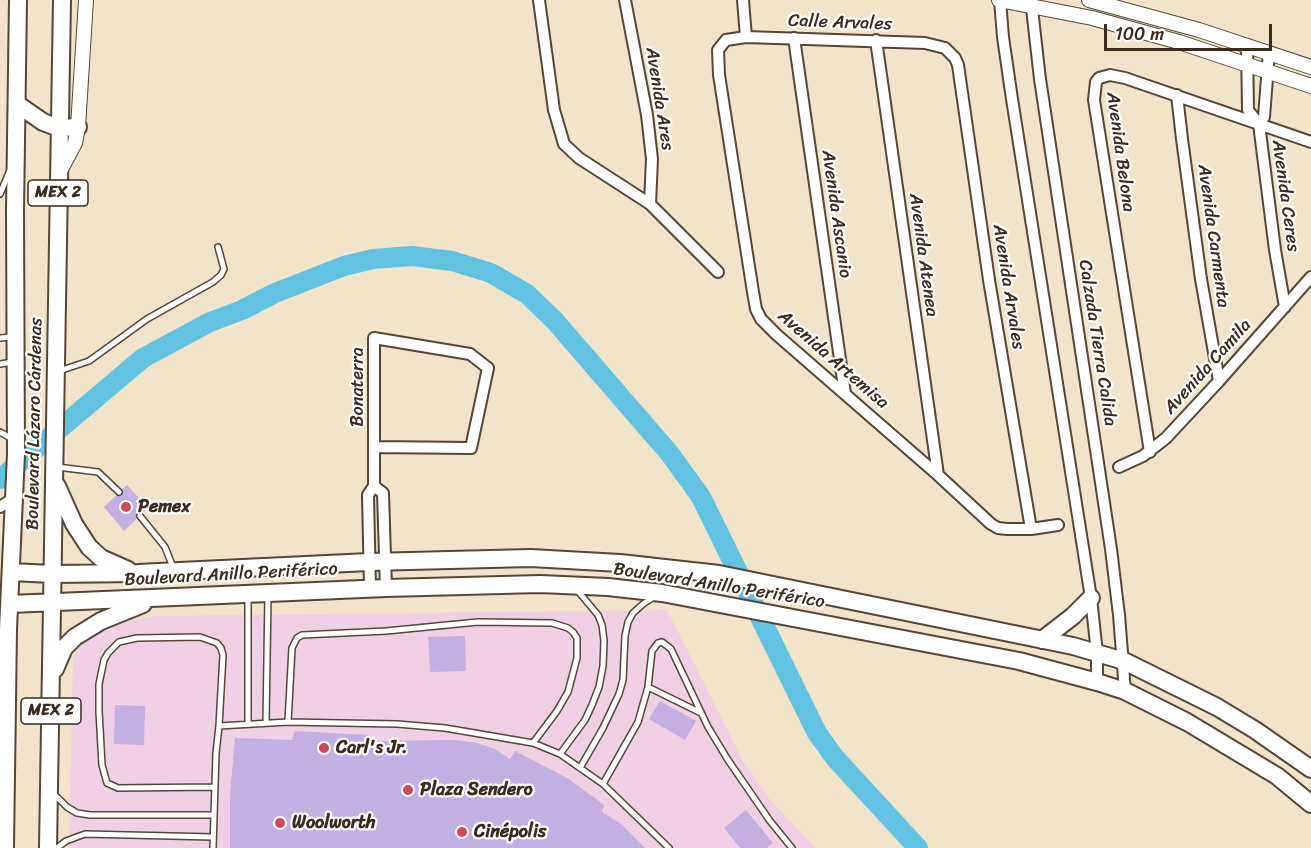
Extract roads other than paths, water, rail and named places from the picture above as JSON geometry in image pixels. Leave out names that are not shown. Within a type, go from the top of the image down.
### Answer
[{"type":"main road","name":"Boulevard Lázaro Cárdenas","points":[[5,848],[11,572],[10,496],[16,447],[8,363],[8,337],[17,104],[18,0]]},
{"type":"main road","name":"Boulevard Lázaro Cárdenas","points":[[48,848],[62,0]]},
{"type":"main road","points":[[17,104],[34,118],[59,128],[78,127]]},
{"type":"main road","points":[[55,474],[74,524],[89,547],[101,558],[115,566],[138,573]]},
{"type":"main road","name":"Boulevard Anillo Periférico","points":[[11,572],[138,573],[376,561],[531,558],[620,562],[719,574],[1042,640],[1124,661],[1217,707],[1311,769]]},
{"type":"main road","name":"Boulevard Anillo Periférico","points":[[10,604],[378,588],[540,584],[662,593],[1019,661],[1125,691],[1230,746],[1277,776],[1311,804]]},
{"type":"main road","points":[[52,679],[64,648],[75,636],[116,614],[159,598]]},
{"type":"main road","points":[[1042,640],[1064,625],[1091,598]]},
{"type":"street","points":[[58,175],[75,143],[78,127],[86,0]]},
{"type":"street","points":[[539,0],[554,110],[564,144],[579,158],[650,204],[718,272]]},
{"type":"street","name":"Avenida Ares","points":[[625,0],[647,115],[652,159],[650,204]]},
{"type":"street","points":[[743,0],[746,37]]},
{"type":"street","points":[[1097,682],[1097,653],[1091,598],[1012,99],[1000,0],[1031,2],[1179,42],[1311,86]]},
{"type":"street","points":[[1089,0],[1247,45],[1311,67]]},
{"type":"street","name":"Calzada Tierra Calida","points":[[1031,2],[1042,91],[1111,549],[1124,661],[1125,691]]},
{"type":"street","name":"Calle Arvales","points":[[726,40],[746,37],[876,40],[925,43],[945,48],[951,52]]},
{"type":"street","name":"Avenida Ascanio","points":[[794,38],[845,394]]},
{"type":"street","name":"Avenida Artemisa","points":[[726,40],[720,46],[717,58],[756,309],[761,319],[985,519],[998,528],[1031,529],[1058,525]]},
{"type":"street","name":"Avenida Atenea","points":[[876,40],[938,475]]},
{"type":"street","name":"Avenida Ceres","points":[[1247,45],[1248,110],[1258,124],[1273,239],[1285,307]]},
{"type":"street","name":"Avenida Arvales","points":[[951,52],[958,65],[989,280],[1031,529]]},
{"type":"street","name":"Avenida Ceres","points":[[1258,124],[1264,117],[1269,52]]},
{"type":"street","name":"Avenida Belona","points":[[1150,452],[1094,100],[1094,89],[1099,78],[1110,75],[1125,78],[1311,142]]},
{"type":"street","name":"Avenida Carmenta","points":[[1178,95],[1201,279],[1219,381]]},
{"type":"street","name":"Avenida Camila","points":[[1119,467],[1150,452],[1219,381],[1311,277]]},
{"type":"street","name":"Bonaterra","points":[[374,447],[471,448],[488,368],[470,354],[374,338],[374,447],[374,486]]},
{"type":"street","points":[[376,561],[383,528],[383,493],[374,486],[368,495],[369,528],[376,561],[378,588]]},
{"type":"street","points":[[369,528],[383,528]]},
{"type":"lane","points":[[0,194],[15,158]]},
{"type":"lane","points":[[56,380],[89,361],[147,319],[213,282],[224,269],[218,247]]},
{"type":"lane","points":[[0,432],[16,447]]},
{"type":"lane","points":[[55,474],[98,472],[119,492]]},
{"type":"lane","points":[[140,516],[165,548],[174,571]]},
{"type":"lane","points":[[560,754],[585,720],[599,687],[603,666],[602,625],[593,608],[572,585]]},
{"type":"lane","points":[[266,723],[268,593]]},
{"type":"lane","points":[[580,768],[619,694],[628,622],[633,613],[643,604],[662,593]]},
{"type":"lane","points":[[248,594],[248,723]]},
{"type":"lane","points":[[288,722],[292,648],[302,634],[386,631],[478,622],[552,623],[573,632],[577,638],[577,658],[568,692],[533,743]]},
{"type":"lane","points":[[213,848],[214,787],[223,655],[217,643],[200,637],[137,638],[120,642],[104,660],[99,684],[102,765],[108,783],[118,788],[214,787]]},
{"type":"lane","points":[[603,784],[638,722],[648,687],[652,651],[658,643],[662,642],[671,649],[728,760],[770,821],[792,848]]},
{"type":"lane","points":[[648,687],[702,713]]},
{"type":"lane","points":[[219,726],[288,722],[398,724],[445,728],[533,743],[560,754],[603,784],[669,848]]},
{"type":"lane","points":[[49,788],[67,807],[77,813],[90,815],[213,815]]},
{"type":"lane","points":[[57,848],[66,840],[85,834],[213,837]]},
{"type":"waterway","points":[[0,479],[143,358],[210,322],[242,310],[275,293],[344,266],[373,259],[412,256],[452,261],[491,273],[527,294],[555,321],[670,454],[701,497],[817,733],[835,758],[918,848]]},
{"type":"place","name":"Pemex","points":[[126,507]]},
{"type":"place","name":"Carl's Jr.","points":[[324,748]]},
{"type":"place","name":"Plaza Sendero","points":[[408,790]]},
{"type":"place","name":"Woolworth","points":[[280,823]]},
{"type":"place","name":"Cinépolis","points":[[462,832]]}]
